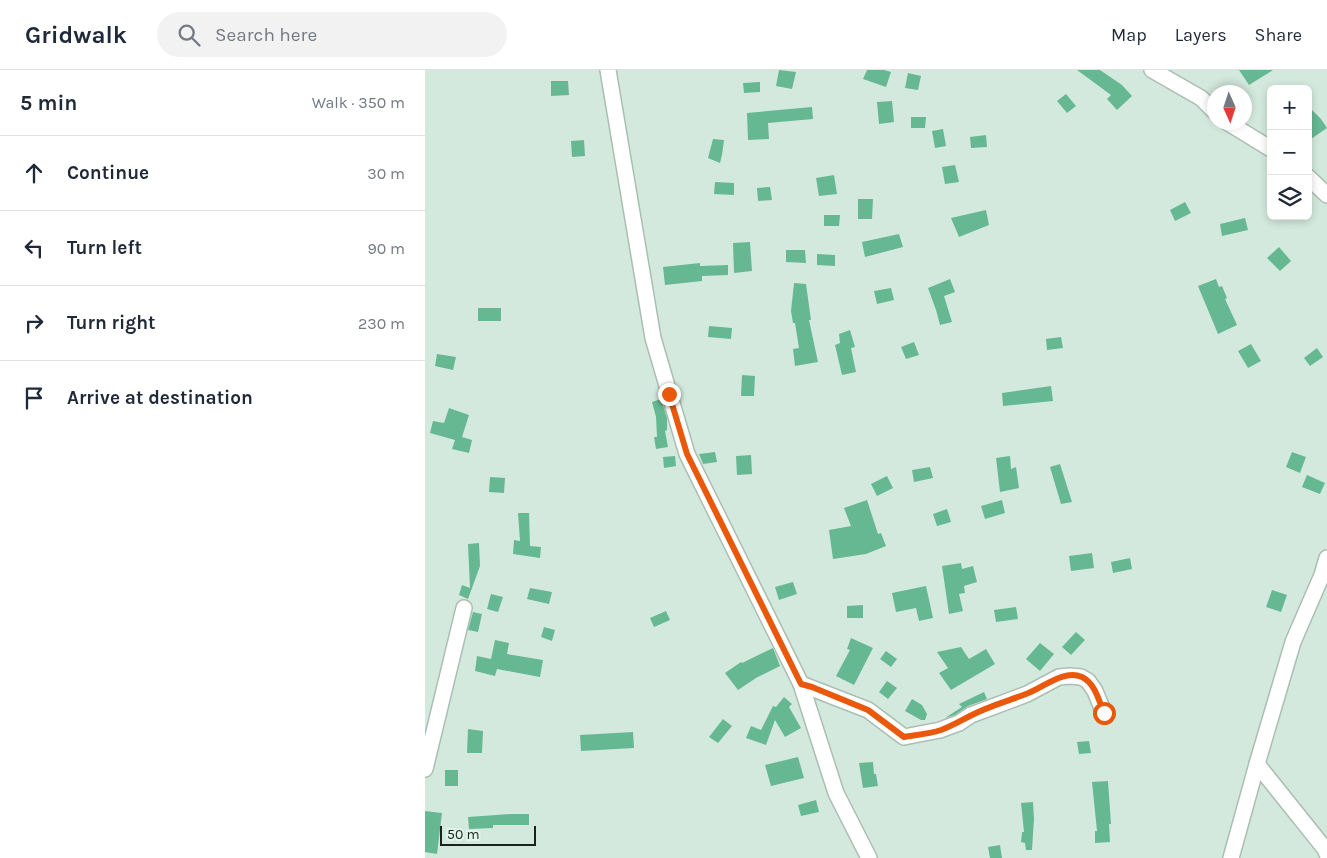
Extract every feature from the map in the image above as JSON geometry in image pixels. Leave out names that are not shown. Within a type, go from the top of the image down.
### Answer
[{"type":"street","points":[[607,70],[653,338],[687,454],[801,684],[836,793],[869,858]]},
{"type":"street","points":[[1152,70],[1201,98],[1207,104]]},
{"type":"street","points":[[1240,130],[1267,147]]},
{"type":"street","points":[[1312,181],[1327,194]]},
{"type":"street","points":[[1231,858],[1293,642],[1322,575],[1327,558]]},
{"type":"street","points":[[425,768],[430,722],[464,608]]},
{"type":"street","points":[[801,684],[868,710],[904,737],[940,730],[971,715],[1027,694],[1059,678],[1070,676],[1081,677],[1088,681],[1095,691],[1104,713]]},
{"type":"street","points":[[1257,764],[1320,842],[1327,854]]},
{"type":"building","points":[[779,70],[796,72],[792,89],[776,86]]},
{"type":"building","points":[[867,70],[891,72],[886,87],[863,79]]},
{"type":"building","points":[[1077,70],[1100,70],[1122,85],[1132,96],[1117,110],[1107,99],[1111,95]]},
{"type":"building","points":[[1239,70],[1273,70],[1249,85]]},
{"type":"building","points":[[908,73],[921,76],[918,90],[905,88]]},
{"type":"building","points":[[551,81],[568,81],[569,95],[551,96]]},
{"type":"building","points":[[760,82],[760,92],[744,93],[743,83]]},
{"type":"building","points":[[1066,94],[1076,106],[1067,113],[1057,101]]},
{"type":"building","points":[[892,101],[894,122],[879,124],[877,102]]},
{"type":"building","points":[[812,107],[813,119],[768,123],[769,139],[748,140],[747,113]]},
{"type":"building","points":[[1312,110],[1321,119],[1327,128],[1312,138]]},
{"type":"building","points":[[911,117],[926,117],[925,128],[911,128]]},
{"type":"building","points":[[943,129],[946,146],[935,148],[932,131]]},
{"type":"building","points":[[986,135],[987,147],[971,148],[970,137]]},
{"type":"building","points":[[713,139],[724,140],[720,163],[708,158]]},
{"type":"building","points":[[584,140],[585,156],[572,157],[571,141]]},
{"type":"building","points":[[955,165],[959,182],[945,184],[942,167]]},
{"type":"building","points":[[834,175],[837,194],[819,196],[816,178]]},
{"type":"building","points":[[715,182],[734,183],[734,195],[714,194]]},
{"type":"building","points":[[770,187],[772,200],[758,201],[757,188]]},
{"type":"building","points":[[858,199],[873,199],[872,219],[858,219]]},
{"type":"building","points":[[1185,202],[1191,213],[1175,221],[1170,210]]},
{"type":"building","points":[[986,210],[989,225],[959,237],[951,218]]},
{"type":"building","points":[[824,215],[840,215],[839,226],[824,226]]},
{"type":"building","points":[[1245,218],[1248,230],[1222,236],[1220,224]]},
{"type":"building","points":[[899,234],[903,247],[865,257],[862,242]]},
{"type":"building","points":[[750,242],[752,271],[734,273],[733,243]]},
{"type":"building","points":[[1279,247],[1291,261],[1280,271],[1267,258]]},
{"type":"building","points":[[786,250],[805,250],[806,263],[786,262]]},
{"type":"building","points":[[817,254],[835,255],[835,266],[817,265]]},
{"type":"building","points":[[700,263],[700,266],[728,265],[728,275],[702,276],[702,281],[665,285],[663,267]]},
{"type":"building","points":[[950,279],[955,292],[944,296],[952,322],[940,325],[928,288]]},
{"type":"building","points":[[1216,279],[1219,287],[1222,286],[1227,298],[1225,299],[1237,325],[1218,334],[1198,286]]},
{"type":"building","points":[[794,283],[806,284],[811,320],[809,320],[818,362],[795,366],[793,349],[799,348],[791,311]]},
{"type":"building","points":[[891,288],[894,300],[877,304],[874,291]]},
{"type":"building","points":[[478,308],[501,308],[501,321],[478,321]]},
{"type":"building","points":[[709,326],[732,328],[731,339],[708,337]]},
{"type":"building","points":[[850,330],[855,347],[851,348],[856,372],[842,375],[835,345],[840,343],[839,334]]},
{"type":"building","points":[[1061,337],[1063,348],[1047,350],[1046,339]]},
{"type":"building","points":[[914,342],[919,355],[906,359],[901,347]]},
{"type":"building","points":[[1251,344],[1261,361],[1248,368],[1238,351]]},
{"type":"building","points":[[1317,348],[1323,357],[1310,366],[1304,358]]},
{"type":"building","points":[[437,354],[456,357],[453,370],[435,366]]},
{"type":"building","points":[[742,375],[755,376],[754,396],[741,396]]},
{"type":"building","points":[[1051,386],[1053,401],[1003,406],[1002,393]]},
{"type":"building","points":[[661,399],[667,418],[667,430],[665,431],[668,447],[656,449],[654,437],[657,437],[656,417],[652,402]]},
{"type":"building","points":[[449,408],[469,415],[462,437],[472,440],[469,453],[452,449],[455,440],[430,433],[433,421],[444,423]]},
{"type":"building","points":[[715,452],[717,462],[703,464],[699,454]]},
{"type":"building","points":[[1292,452],[1306,457],[1300,473],[1286,467]]},
{"type":"building","points":[[751,455],[752,474],[737,475],[736,456]]},
{"type":"building","points":[[675,456],[676,466],[664,468],[663,457]]},
{"type":"building","points":[[1010,456],[1011,469],[1016,467],[1019,488],[1000,492],[996,458]]},
{"type":"building","points":[[1060,464],[1072,502],[1061,504],[1050,467]]},
{"type":"building","points":[[930,467],[933,478],[914,482],[912,470]]},
{"type":"building","points":[[1307,475],[1325,483],[1320,494],[1302,487]]},
{"type":"building","points":[[887,476],[893,488],[877,496],[871,484]]},
{"type":"building","points":[[490,477],[505,478],[504,493],[489,492]]},
{"type":"building","points":[[867,500],[878,534],[881,533],[886,546],[866,554],[833,559],[829,530],[851,526],[844,508]]},
{"type":"building","points":[[1002,500],[1005,513],[985,519],[981,506]]},
{"type":"building","points":[[947,509],[951,522],[937,526],[933,514]]},
{"type":"building","points":[[518,513],[529,513],[530,546],[541,547],[540,558],[513,554],[514,540],[520,541]]},
{"type":"building","points":[[479,543],[480,566],[468,599],[459,595],[462,585],[470,588],[468,544]]},
{"type":"building","points":[[1092,553],[1094,568],[1071,571],[1069,556]]},
{"type":"building","points":[[1130,558],[1132,569],[1113,573],[1111,562]]},
{"type":"building","points":[[961,563],[962,569],[973,566],[977,582],[964,586],[965,593],[959,594],[963,611],[949,614],[942,566]]},
{"type":"building","points":[[793,582],[797,594],[779,600],[775,587]]},
{"type":"building","points":[[926,586],[933,618],[919,621],[916,608],[896,612],[892,593]]},
{"type":"building","points":[[530,588],[552,592],[549,604],[527,599]]},
{"type":"building","points":[[1272,590],[1287,595],[1281,612],[1266,607]]},
{"type":"building","points":[[491,594],[503,597],[498,612],[487,609]]},
{"type":"building","points":[[863,605],[863,618],[847,618],[847,606]]},
{"type":"building","points":[[1016,607],[1018,619],[996,622],[994,610]]},
{"type":"building","points":[[666,611],[670,620],[654,627],[650,618]]},
{"type":"building","points":[[473,612],[482,614],[478,632],[468,630]]},
{"type":"building","points":[[544,627],[555,630],[552,641],[541,637]]},
{"type":"building","points":[[1076,632],[1085,640],[1071,655],[1062,647]]},
{"type":"building","points":[[851,638],[873,648],[854,685],[836,676],[850,650],[847,649]]},
{"type":"building","points":[[495,640],[509,643],[507,654],[543,660],[540,677],[497,669],[495,676],[475,671],[477,656],[491,659]]},
{"type":"building","points":[[1040,643],[1054,654],[1040,671],[1026,659]]},
{"type":"building","points":[[961,647],[969,659],[986,649],[995,664],[951,690],[939,673],[948,668],[937,652]]},
{"type":"building","points":[[773,648],[780,666],[738,690],[725,673],[741,662]]},
{"type":"building","points":[[886,651],[897,659],[891,667],[880,659]]},
{"type":"building","points":[[887,681],[897,688],[888,699],[879,692]]},
{"type":"building","points":[[984,692],[987,699],[945,718],[962,707],[959,704]]},
{"type":"building","points":[[784,697],[792,704],[789,707],[801,728],[785,737],[775,720],[766,745],[746,738],[751,726],[761,730],[773,706],[776,707]]},
{"type":"building","points":[[912,699],[922,705],[927,714],[925,720],[921,720],[905,711]]},
{"type":"building","points":[[723,719],[732,726],[718,743],[709,737]]},
{"type":"building","points":[[468,729],[483,731],[482,753],[467,753]]},
{"type":"building","points":[[633,732],[634,748],[581,751],[580,735]]},
{"type":"building","points":[[1089,741],[1091,753],[1079,754],[1077,742]]},
{"type":"building","points":[[798,757],[804,778],[771,786],[765,765]]},
{"type":"building","points":[[873,762],[878,786],[863,788],[859,763]]},
{"type":"building","points":[[445,770],[458,770],[458,786],[445,786]]},
{"type":"building","points":[[1108,781],[1111,824],[1109,824],[1110,842],[1095,843],[1095,831],[1097,831],[1092,782]]},
{"type":"building","points":[[816,800],[819,812],[801,816],[798,805]]},
{"type":"building","points":[[1033,802],[1032,850],[1026,850],[1025,843],[1021,842],[1022,832],[1024,832],[1021,803]]},
{"type":"building","points":[[425,811],[442,813],[437,854],[425,852]]},
{"type":"building","points":[[529,814],[529,825],[493,825],[493,828],[469,829],[468,817]]},
{"type":"building","points":[[1000,845],[1002,858],[990,858],[988,847]]},
{"type":"route","points":[[669,394],[687,454],[801,684],[868,710],[904,737],[940,730],[971,715],[1027,694],[1059,678],[1070,676],[1081,677],[1088,681],[1095,691],[1104,713]]}]
